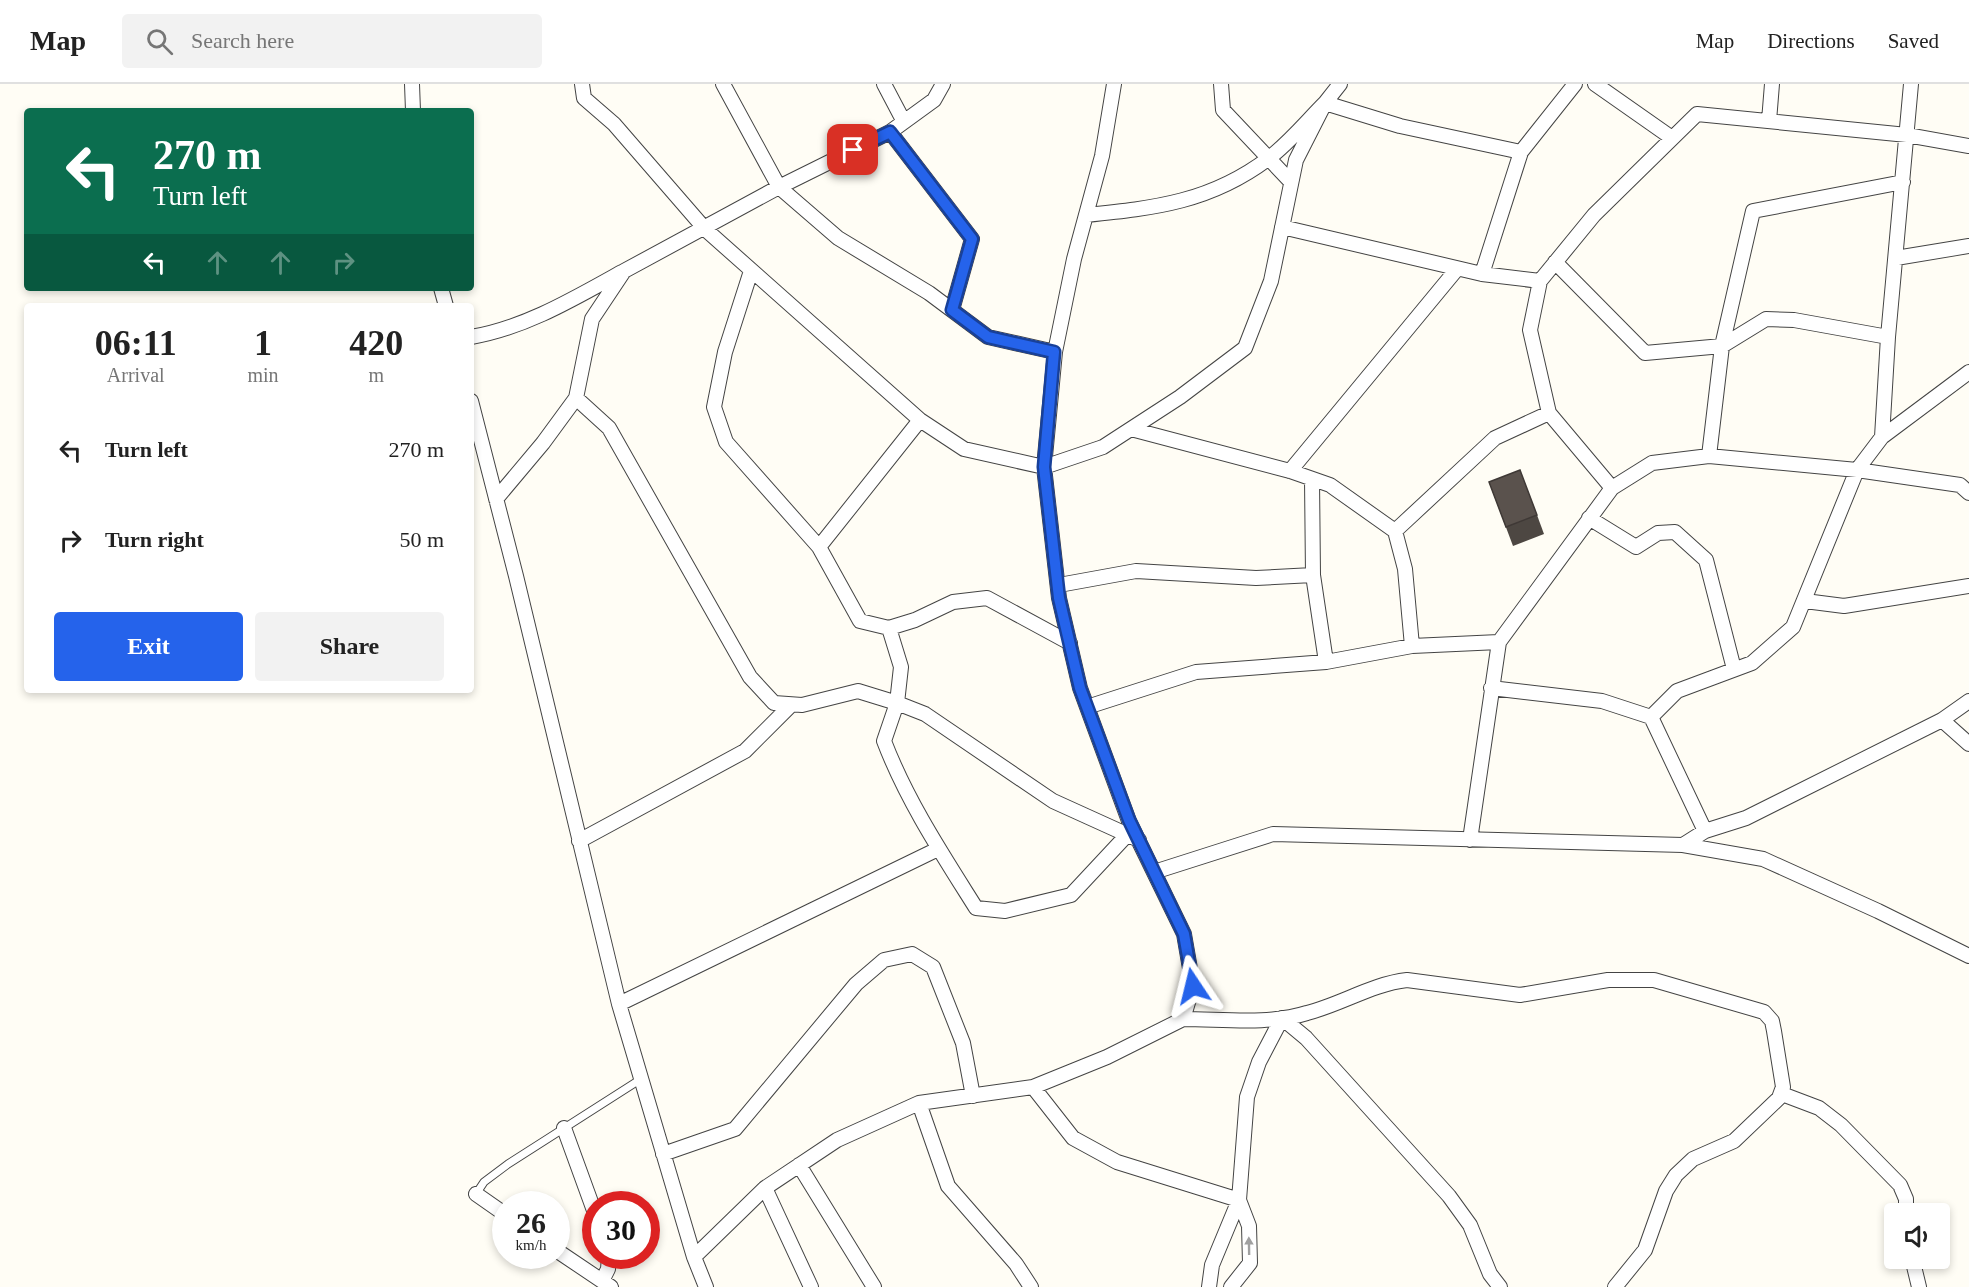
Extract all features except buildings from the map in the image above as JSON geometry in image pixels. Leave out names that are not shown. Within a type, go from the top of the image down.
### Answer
[{"type":"street","points":[[412,84],[413,108]]},
{"type":"street","points":[[582,84],[584,98],[614,124],[705,229],[920,420],[964,449],[1044,467],[1102,447],[1180,397],[1245,348],[1271,281],[1296,160],[1325,103]]},
{"type":"street","points":[[723,84],[779,187],[838,238],[929,293],[988,337],[1054,352]]},
{"type":"street","points":[[884,84],[904,122]]},
{"type":"street","points":[[474,336],[500,332],[569,301],[779,187],[890,132],[934,100],[944,84]]},
{"type":"street","points":[[1114,84],[1102,156],[1054,352],[1044,467],[1059,585],[1070,643],[1087,707],[1133,837],[1154,872],[1184,934],[1193,986],[1183,1019]]},
{"type":"street","points":[[1221,84],[1223,110],[1291,182]]},
{"type":"street","points":[[1086,215],[1160,207],[1219,189],[1269,158],[1325,103],[1340,84]]},
{"type":"street","points":[[1482,274],[1521,152],[1575,84]]},
{"type":"street","points":[[1595,84],[1672,138]]},
{"type":"street","points":[[1769,121],[1772,84]]},
{"type":"street","points":[[1882,437],[1888,337],[1911,84]]},
{"type":"street","points":[[1325,103],[1400,126],[1521,152]]},
{"type":"street","points":[[1612,488],[1549,413],[1530,330],[1540,281],[1594,215],[1696,114],[1906,135],[1969,146]]},
{"type":"street","points":[[890,132],[972,239],[952,310]]},
{"type":"street","points":[[1709,456],[1722,346],[1753,211],[1903,182]]},
{"type":"street","points":[[1282,227],[1457,269],[1540,281]]},
{"type":"street","points":[[1896,258],[1969,246]]},
{"type":"street","points":[[1555,262],[1645,353],[1722,346],[1766,319],[1794,320],[1888,337]]},
{"type":"street","points":[[1290,471],[1457,269]]},
{"type":"street","points":[[496,500],[543,443],[576,398],[592,319],[624,271]]},
{"type":"street","points":[[751,271],[725,352],[714,407],[726,442],[819,547],[860,621],[889,628],[915,620],[953,602],[987,598],[1070,643]]},
{"type":"street","points":[[1651,717],[1677,691],[1752,663],[1792,627],[1805,601],[1857,470],[1882,437],[1969,372]]},
{"type":"street","points":[[576,398],[609,428],[750,676],[774,703],[802,705],[858,692],[897,703],[925,714],[1053,801],[1133,837]]},
{"type":"street","points":[[474,413],[619,1004],[694,1257],[706,1287]]},
{"type":"street","points":[[1395,531],[1495,438],[1549,413]]},
{"type":"street","points":[[819,547],[920,420]]},
{"type":"street","points":[[1131,429],[1290,471],[1330,485],[1395,531],[1406,569],[1412,646]]},
{"type":"street","points":[[1470,840],[1499,642],[1612,488],[1652,463],[1709,456],[1857,470],[1960,485],[1969,494]]},
{"type":"street","points":[[1312,479],[1313,575],[1326,662]]},
{"type":"street","points":[[1589,518],[1636,547],[1658,533],[1675,532],[1706,560],[1734,669]]},
{"type":"street","points":[[1059,585],[1136,572],[1256,578],[1313,575]]},
{"type":"street","points":[[1805,601],[1844,606],[1969,586]]},
{"type":"street","points":[[889,628],[901,667],[897,703],[884,741],[897,775],[938,849],[976,908],[1005,910],[1071,895],[1133,837]]},
{"type":"street","points":[[1087,707],[1196,672],[1326,662],[1412,646],[1499,642]]},
{"type":"street","points":[[1491,688],[1602,701],[1651,717],[1705,831]]},
{"type":"street","points":[[1683,845],[1705,831],[1746,818],[1942,720],[1969,701]]},
{"type":"street","points":[[579,841],[745,751],[791,705]]},
{"type":"street","points":[[1942,720],[1969,744]]},
{"type":"street","points":[[1154,872],[1273,834],[1683,845],[1763,859],[1878,911],[1969,956]]},
{"type":"street","points":[[619,1004],[938,849]]},
{"type":"street","points":[[663,1154],[735,1129],[856,984],[884,960],[912,954],[933,968],[963,1043],[973,1096]]},
{"type":"street","points":[[694,1257],[765,1188],[837,1140],[920,1104],[1034,1087],[1107,1057],[1183,1019],[1282,1018],[1306,1014],[1389,982],[1407,980],[1520,995],[1608,980],[1654,980],[1764,1012],[1773,1026],[1782,1094],[1734,1141],[1693,1159],[1676,1175],[1666,1191],[1645,1250],[1616,1287]]},
{"type":"street","points":[[1209,1287],[1212,1266],[1233,1220],[1239,1200],[1247,1097],[1259,1062],[1282,1018]]},
{"type":"street","points":[[1282,1018],[1306,1038],[1449,1196],[1470,1226],[1490,1274],[1500,1287]]},
{"type":"street","points":[[1034,1087],[1073,1138],[1118,1162],[1239,1200]]},
{"type":"street","points":[[1782,1094],[1819,1108],[1841,1125],[1900,1185],[1906,1203]]},
{"type":"street","points":[[920,1104],[948,1186],[1016,1264],[1031,1287]]},
{"type":"street","points":[[564,1128],[587,1191]]},
{"type":"street","points":[[799,1166],[874,1287]]},
{"type":"street","points":[[765,1188],[811,1287]]},
{"type":"street","points":[[476,1194],[492,1205]]},
{"type":"street","points":[[1231,1287],[1250,1263],[1249,1226],[1239,1200]]},
{"type":"street","points":[[570,1259],[607,1284],[608,1269]]},
{"type":"street","points":[[1915,1269],[1919,1287]]},
{"type":"lane","points":[[476,1194],[484,1182],[508,1164],[641,1079]]},
{"type":"route","points":[[853,150],[890,132],[927,177],[972,239],[952,310],[988,337],[1054,352],[1044,467],[1059,598],[1080,688],[1129,820],[1184,934],[1193,986]]}]
